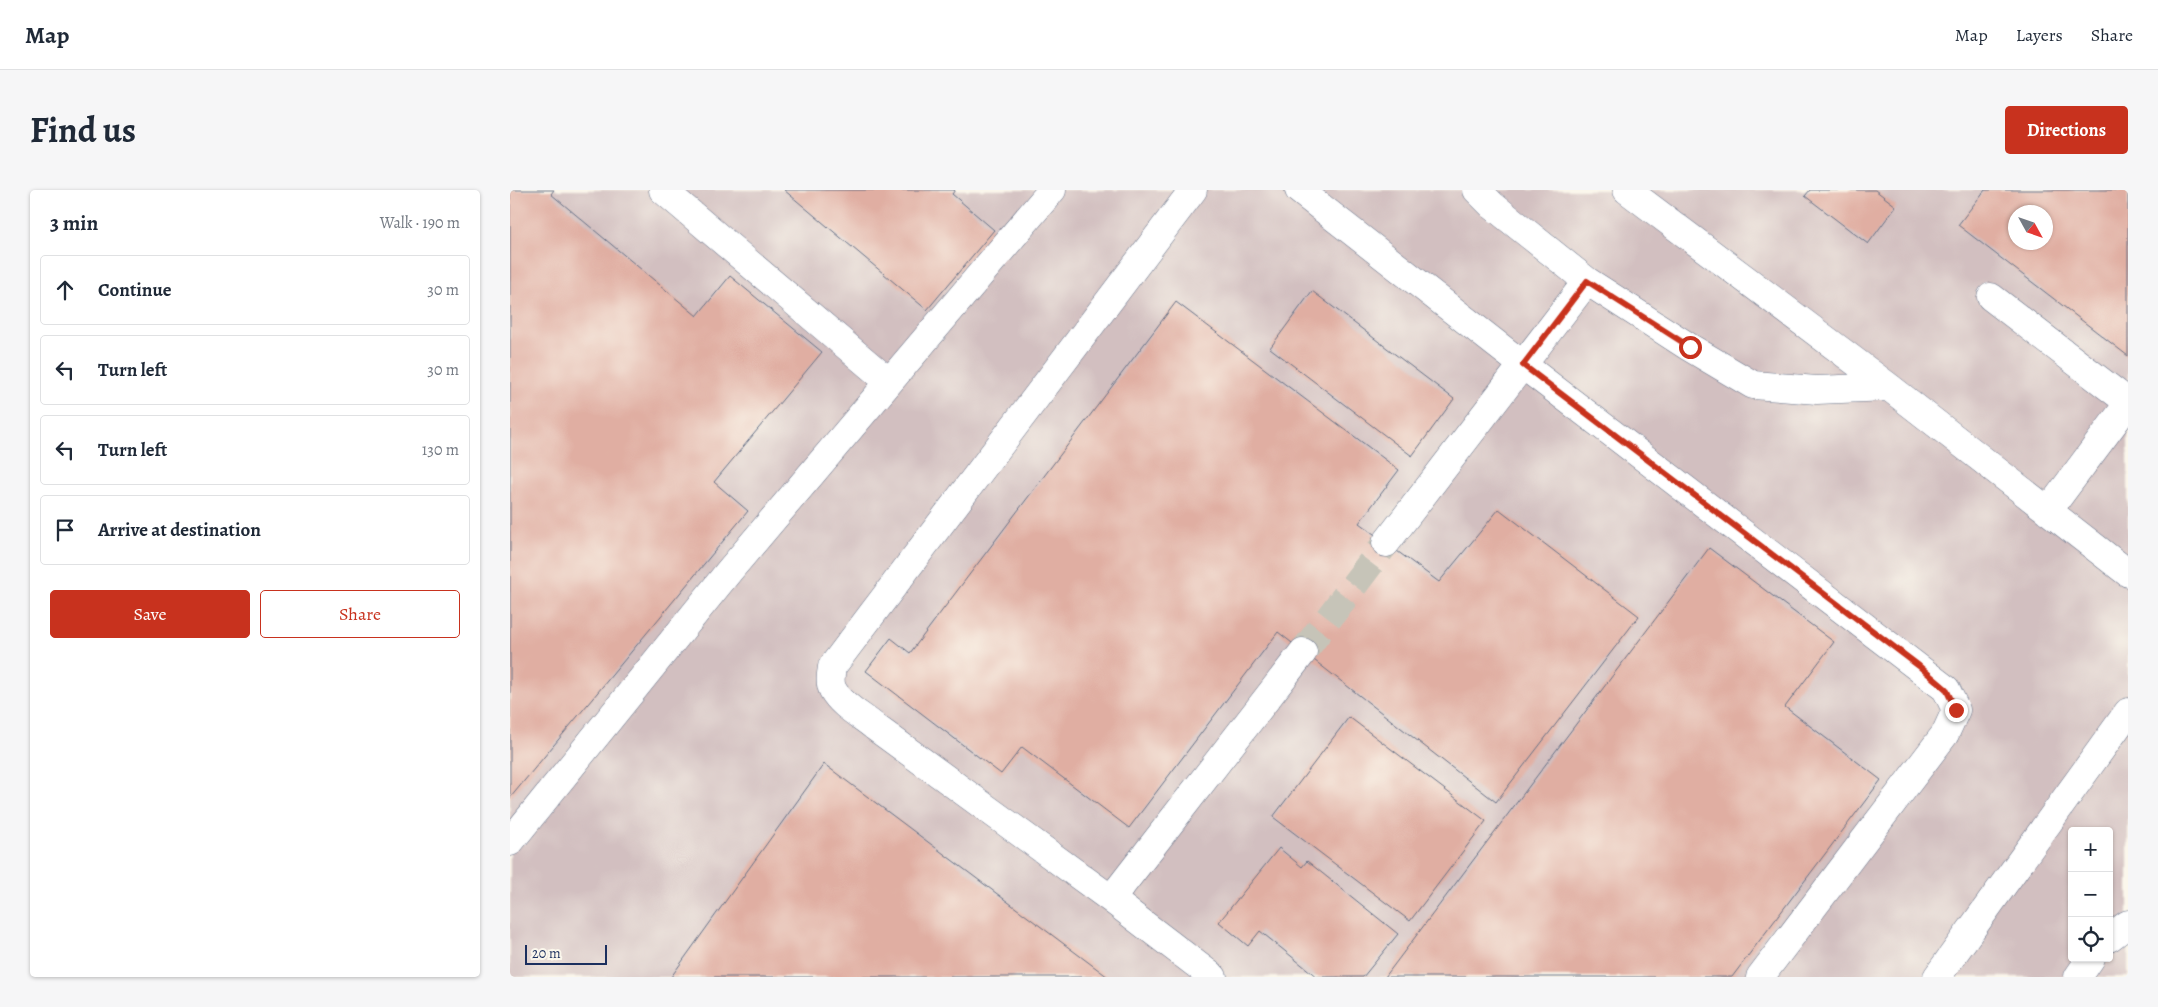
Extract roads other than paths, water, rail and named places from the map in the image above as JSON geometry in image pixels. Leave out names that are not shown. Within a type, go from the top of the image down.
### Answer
[{"type":"street","points":[[663,190],[889,382]]},
{"type":"street","points":[[510,842],[736,562],[1052,190]]},
{"type":"street","points":[[1193,190],[832,667],[831,682],[833,691],[846,704],[1111,899],[1213,977]]},
{"type":"street","points":[[1299,190],[1523,365],[1919,666],[1946,689],[1956,710],[1945,734],[1760,977]]},
{"type":"street","points":[[1477,190],[1492,205],[1587,281],[1753,385],[1817,390],[1889,387]]},
{"type":"street","points":[[1627,190],[1889,387],[2128,573]]},
{"type":"street","points":[[1386,543],[1587,281]]},
{"type":"street","points":[[1991,296],[2128,403],[2048,511]]},
{"type":"street","points":[[1111,899],[1303,652]]},
{"type":"street","points":[[1937,977],[2128,712]]},
{"type":"street","points":[[2113,935],[2128,924]]},
{"type":"street","points":[[2078,977],[2088,962]]},
{"type":"tunnel","points":[[1303,652],[1386,543]]}]
